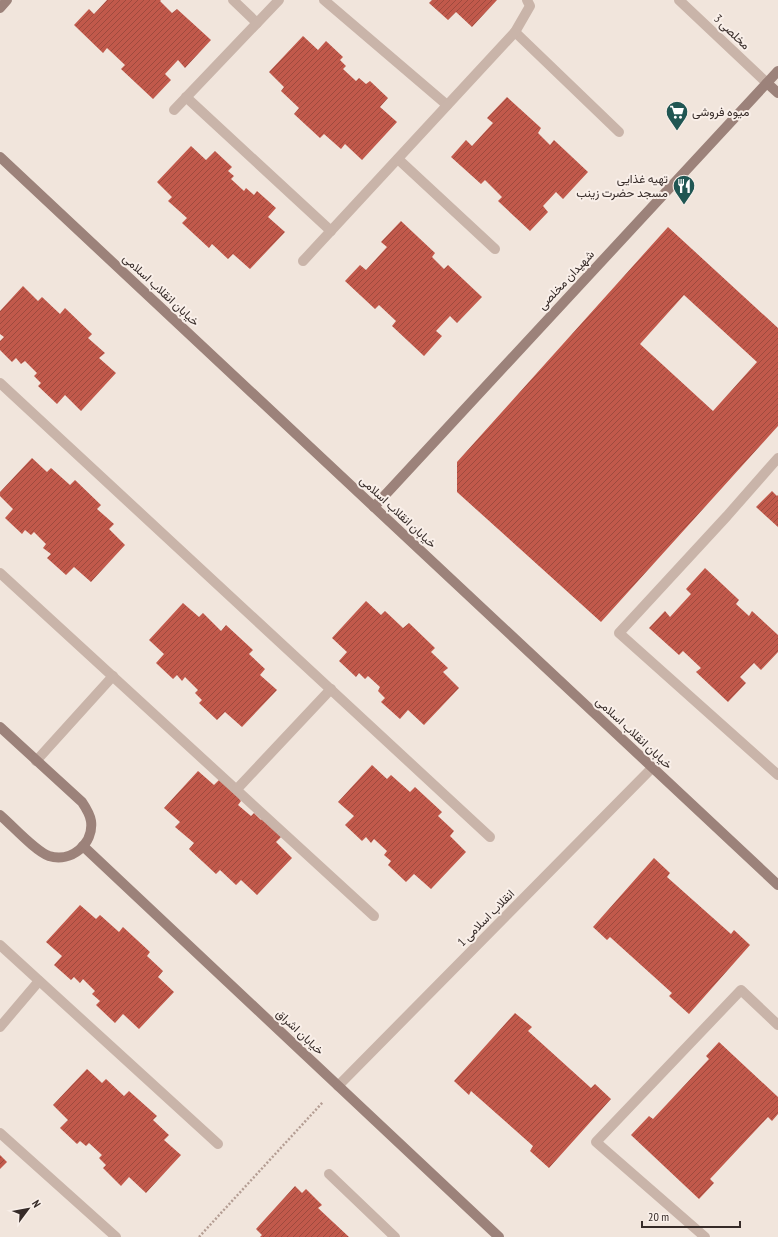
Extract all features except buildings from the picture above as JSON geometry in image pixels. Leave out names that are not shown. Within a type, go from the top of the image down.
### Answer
[{"type":"street","points":[[0,8],[7,0]]},
{"type":"street","points":[[233,0],[257,23]]},
{"type":"street","points":[[174,110],[279,0]]},
{"type":"street","points":[[324,0],[447,105]]},
{"type":"street","points":[[303,261],[515,32],[530,6],[527,0]]},
{"type":"street","name":"مخلصی 3","points":[[679,0],[767,83]]},
{"type":"street","points":[[515,32],[619,132]]},
{"type":"street","name":"شهیدان مخلصی","points":[[374,507],[778,71]]},
{"type":"street","points":[[767,83],[778,93]]},
{"type":"street","points":[[186,97],[331,231]]},
{"type":"street","name":"خیابان انقلاب اسلامی","points":[[0,157],[778,885]]},
{"type":"street","points":[[398,159],[495,249]]},
{"type":"street","points":[[0,383],[490,837]]},
{"type":"street","points":[[778,458],[727,516],[619,633],[778,775]]},
{"type":"street","points":[[0,573],[374,916]]},
{"type":"street","points":[[36,760],[113,676]]},
{"type":"street","points":[[237,789],[331,689]]},
{"type":"street","points":[[0,728],[82,802],[88,811],[91,821],[90,832],[83,846],[79,850],[70,855],[60,857],[49,856],[40,851],[0,815]]},
{"type":"street","name":"انقلاب اسلامی 1","points":[[338,1086],[652,768]]},
{"type":"street","name":"خیابان اشراق","points":[[83,846],[499,1237]]},
{"type":"street","points":[[0,945],[218,1144]]},
{"type":"street","points":[[0,1027],[39,981]]},
{"type":"street","points":[[705,1237],[596,1142],[741,990],[778,1024]]},
{"type":"street","points":[[0,1133],[116,1237]]},
{"type":"street","points":[[330,1174],[395,1237]]},
{"type":"path","points":[[199,1237],[338,1086]]},
{"type":"place","name":"میوه فروشی","points":[[677,132]]},
{"type":"place","name":"تهیه غذایی مسجد حضرت زینب","points":[[684,206]]}]
